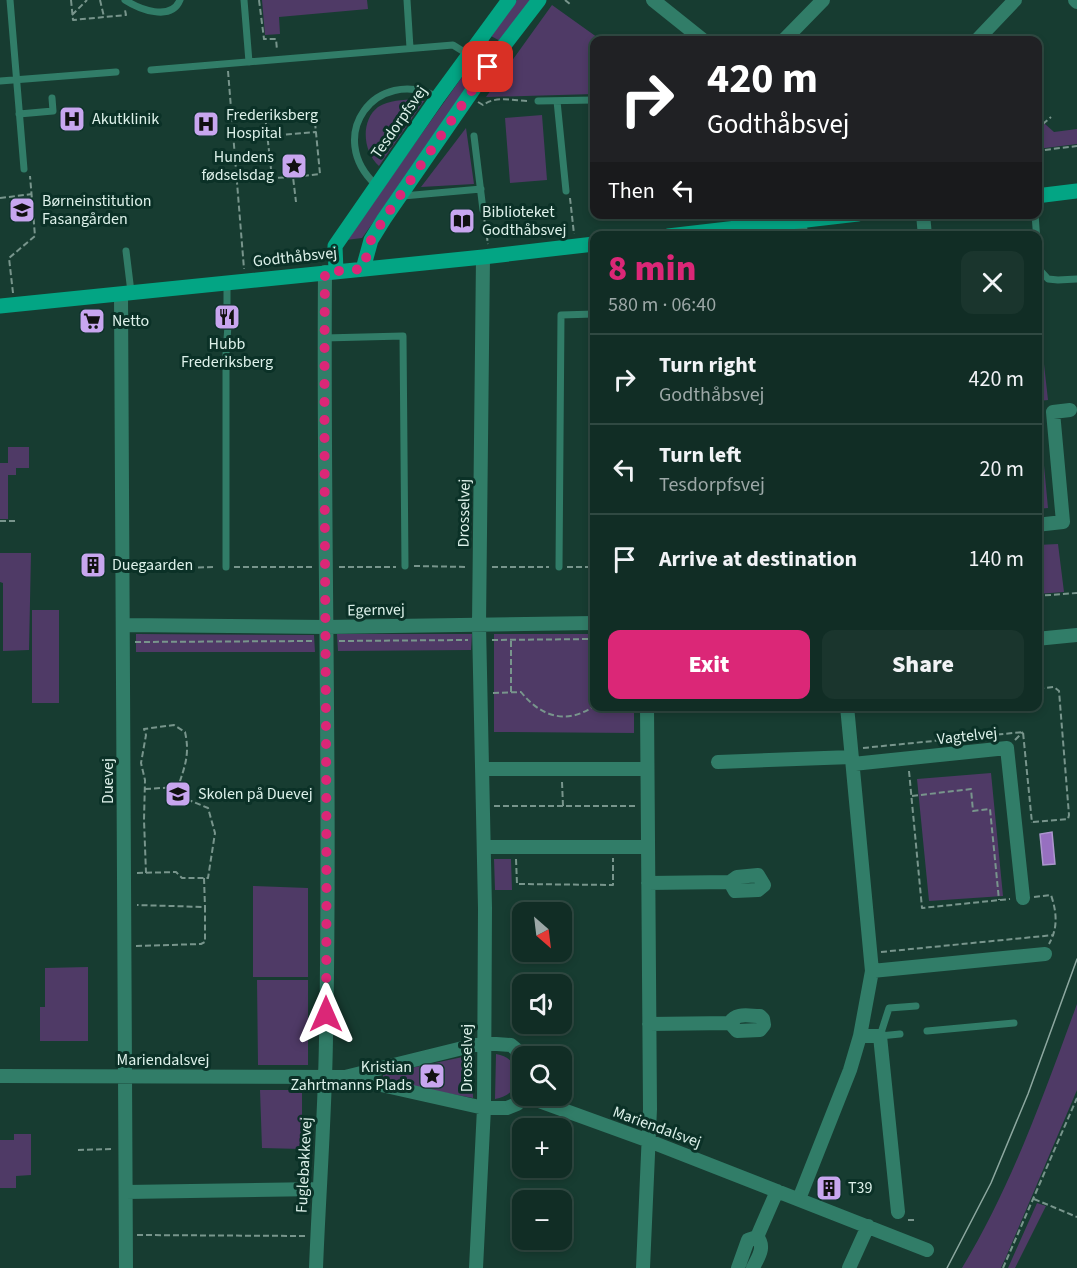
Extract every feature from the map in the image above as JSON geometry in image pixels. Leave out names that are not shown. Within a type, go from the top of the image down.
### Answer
[{"type":"street","name":"Tesdorpfsvej","points":[[330,272],[335,246],[509,0]]},
{"type":"street","points":[[363,269],[371,240],[399,197],[499,52],[539,0]]},
{"type":"street","points":[[653,0],[698,36]]},
{"type":"street","points":[[788,36],[823,0]]},
{"type":"street","points":[[981,36],[1015,0]]},
{"type":"street","points":[[1042,195],[1077,191]]},
{"type":"street","points":[[734,231],[829,219]]},
{"type":"street","name":"Godthåbsvej","points":[[7,305],[590,244]]},
{"type":"street","name":"Drosselvej","points":[[476,1268],[484,1108],[484,847],[479,625],[486,256]]},
{"type":"street","name":"Fuglebakkevej","points":[[316,1268],[325,1078],[328,840],[324,338],[330,272]]},
{"type":"street","name":"Duevej","points":[[126,293],[123,569],[126,1268]]},
{"type":"street","points":[[1042,524],[1063,522],[1053,412],[1070,410]]},
{"type":"street","name":"Egernvej","points":[[123,625],[326,634],[479,625],[590,623]]},
{"type":"street","points":[[1042,638],[1077,635]]},
{"type":"street","points":[[643,1268],[649,1141],[646,711]]},
{"type":"street","points":[[799,1199],[850,1070],[860,1036],[872,971],[848,711]]},
{"type":"street","name":"Vagtelvej","points":[[718,762],[908,759],[1007,748],[1023,898]]},
{"type":"street","points":[[483,769],[647,769]]},
{"type":"street","points":[[484,847],[647,847]]},
{"type":"street","points":[[648,883],[730,882]]},
{"type":"street","points":[[872,971],[1045,954]]},
{"type":"street","points":[[649,1024],[730,1023]]},
{"type":"street","points":[[860,1036],[880,1036],[898,1212]]},
{"type":"street","points":[[325,1078],[345,1077],[483,1043],[512,1046]]},
{"type":"street","name":"Mariendalsvej","points":[[0,1076],[325,1078]]},
{"type":"street","points":[[345,1077],[484,1108],[512,1106]]},
{"type":"street","name":"Mariendalsvej","points":[[553,1106],[649,1141],[927,1250]]},
{"type":"street","points":[[126,1192],[319,1189]]},
{"type":"street","points":[[738,1268],[748,1240],[757,1237],[777,1191]]},
{"type":"street","points":[[849,1268],[868,1226]]},
{"type":"street","points":[[753,1268],[762,1247],[762,1242],[757,1237]]},
{"type":"lane","points":[[10,0],[24,169]]},
{"type":"lane","points":[[125,0],[154,12],[170,11],[177,6],[180,0]]},
{"type":"lane","points":[[244,0],[249,62]]},
{"type":"lane","points":[[407,0],[410,48]]},
{"type":"lane","points":[[480,39],[499,52]]},
{"type":"lane","points":[[151,70],[453,45],[469,55]]},
{"type":"lane","points":[[0,81],[116,72]]},
{"type":"lane","points":[[376,185],[363,171],[355,154],[356,128],[364,111],[377,98],[401,89],[426,92],[438,98]]},
{"type":"lane","points":[[19,114],[53,111],[52,98]]},
{"type":"lane","points":[[538,101],[590,100]]},
{"type":"lane","points":[[557,101],[566,191]]},
{"type":"lane","points":[[474,136],[483,210]]},
{"type":"lane","points":[[399,197],[481,189]]},
{"type":"lane","points":[[126,251],[126,293]]},
{"type":"lane","points":[[1042,272],[1048,279],[1077,279]]},
{"type":"lane","points":[[227,282],[227,305]]},
{"type":"lane","points":[[559,567],[561,315],[590,314]]},
{"type":"lane","points":[[226,567],[228,325]]},
{"type":"lane","points":[[324,338],[403,336],[405,566]]},
{"type":"lane","points":[[900,1034],[880,1036],[889,1008],[916,1006]]},
{"type":"lane","points":[[927,1031],[1014,1023]]},
{"type":"path","points":[[71,0],[73,20],[126,15],[125,0]]},
{"type":"path","points":[[72,15],[87,0]]},
{"type":"path","points":[[100,0],[104,17]]},
{"type":"path","points":[[260,0],[264,39],[276,39],[278,59]]},
{"type":"path","points":[[565,0],[571,5]]},
{"type":"path","points":[[228,64],[244,280]]},
{"type":"path","points":[[468,96],[483,105],[506,98],[517,101],[538,101]]},
{"type":"path","points":[[314,112],[316,132],[320,174],[272,178],[265,115],[314,112]]},
{"type":"path","points":[[1042,125],[1051,117]]},
{"type":"path","points":[[267,136],[316,132]]},
{"type":"path","points":[[1042,150],[1077,146]]},
{"type":"path","points":[[7,305],[9,258],[35,236],[30,168],[24,169]]},
{"type":"path","points":[[293,177],[296,202]]},
{"type":"path","points":[[0,198],[32,194]]},
{"type":"path","points":[[571,208],[575,246]]},
{"type":"path","points":[[483,210],[486,256]]},
{"type":"path","points":[[0,521],[16,521]]},
{"type":"path","points":[[123,569],[590,567]]},
{"type":"path","points":[[1042,596],[1077,593]]},
{"type":"path","points":[[123,643],[326,634],[480,640],[590,639]]},
{"type":"path","points":[[510,640],[512,692]]},
{"type":"path","points":[[1015,824],[1068,819],[1069,815],[1059,692],[1054,687],[1042,688]]},
{"type":"path","points":[[481,693],[521,692],[539,711],[556,716],[572,716],[590,709]]},
{"type":"path","points":[[125,873],[146,873],[176,872],[182,878],[208,878],[215,833],[208,808],[184,798],[178,787],[187,761],[188,747],[185,732],[174,725],[144,729],[146,735],[141,763],[145,789],[146,873]]},
{"type":"path","points":[[908,759],[922,908],[1051,895],[1055,920],[1054,935],[1045,954]]},
{"type":"path","points":[[562,769],[563,806]]},
{"type":"path","points":[[145,789],[178,787]]},
{"type":"path","points":[[912,796],[971,789],[973,811],[990,809],[999,900]]},
{"type":"path","points":[[483,806],[647,806]]},
{"type":"path","points":[[516,847],[518,884],[613,885],[614,846]]},
{"type":"path","points":[[125,947],[205,942],[204,878]]},
{"type":"path","points":[[125,905],[205,907]]},
{"type":"path","points":[[871,953],[1054,935]]},
{"type":"path","points":[[1003,1268],[1077,1098]]},
{"type":"path","points":[[78,1150],[126,1149]]},
{"type":"path","points":[[1034,1199],[1077,1217]]},
{"type":"path","points":[[126,1235],[317,1236]]},
{"type":"shaded area","points":[[262,0],[367,0],[368,9],[279,17],[280,34],[265,35]]},
{"type":"shaded area","points":[[517,0],[532,0],[502,42],[491,36]]},
{"type":"shaded area","points":[[552,5],[595,36],[590,36],[590,94],[486,97]]},
{"type":"shaded area","points":[[482,49],[491,56],[362,238],[346,240]]},
{"type":"shaded area","points":[[415,99],[424,101],[379,166],[367,145],[368,120],[372,113],[382,105]]},
{"type":"shaded area","points":[[542,115],[547,180],[510,183],[505,118]]},
{"type":"shaded area","points":[[1042,121],[1054,132],[1077,129],[1077,144],[1042,148]]},
{"type":"shaded area","points":[[466,128],[474,184],[421,187]]},
{"type":"shaded area","points":[[1042,346],[1048,400],[1042,401]]},
{"type":"shaded area","points":[[1042,444],[1048,508],[1042,509]]},
{"type":"shaded area","points":[[8,447],[29,447],[29,468],[16,468],[16,475],[8,475],[8,519],[0,519],[0,463],[8,463]]},
{"type":"shaded area","points":[[1058,544],[1064,592],[1042,594],[1042,545]]},
{"type":"shaded area","points":[[0,553],[31,553],[29,650],[3,651],[3,583],[0,582]]},
{"type":"shaded area","points":[[32,610],[59,610],[59,703],[32,703]]},
{"type":"shaded area","points":[[136,634],[314,635],[315,652],[136,652]]},
{"type":"shaded area","points":[[337,634],[472,634],[471,650],[338,651]]},
{"type":"shaded area","points":[[494,634],[590,634],[590,711],[634,711],[634,733],[494,732]]},
{"type":"shaded area","points":[[991,773],[1003,896],[929,901],[917,779]]},
{"type":"shaded area","points":[[1052,832],[1055,864],[1043,865],[1040,834]]},
{"type":"shaded area","points":[[494,859],[511,859],[512,890],[495,890]]},
{"type":"shaded area","points":[[253,886],[308,888],[308,977],[253,977]]},
{"type":"shaded area","points":[[88,967],[88,1041],[40,1041],[40,1007],[45,1007],[45,968]]},
{"type":"shaded area","points":[[257,980],[308,980],[308,1065],[258,1065]]},
{"type":"shaded area","points":[[1077,1004],[1077,1090],[1006,1257],[1001,1268],[962,1268],[1012,1172]]},
{"type":"shaded area","points":[[496,1054],[512,1062],[512,1091],[495,1099]]},
{"type":"shaded area","points":[[472,1055],[473,1098],[383,1081],[383,1074]]},
{"type":"shaded area","points":[[260,1090],[302,1090],[302,1149],[262,1148]]},
{"type":"shaded area","points":[[14,1134],[31,1134],[31,1175],[16,1176],[16,1188],[0,1188],[0,1140],[14,1140]]},
{"type":"shaded area","points":[[1037,1203],[1046,1206],[1015,1268],[1008,1268]]},
{"type":"tram line","points":[[947,1268],[991,1183],[1028,1094],[1077,959]]},
{"type":"place","name":"Akutklinik","points":[[72,119]]},
{"type":"place","name":"Frederiksberg Hospital","points":[[206,124]]},
{"type":"place","name":"Hundens fødselsdag","points":[[294,166]]},
{"type":"place","name":"Børneinstitution Fasangården","points":[[22,210]]},
{"type":"place","name":"Biblioteket Godthåbsvej","points":[[462,221]]},
{"type":"place","name":"Hubb Frederiksberg","points":[[227,317]]},
{"type":"place","name":"Netto","points":[[92,321]]},
{"type":"place","name":"Duegaarden","points":[[93,565]]},
{"type":"place","name":"Skolen på Duevej","points":[[178,794]]},
{"type":"place","name":"Kristian Zahrtmanns Plads","points":[[432,1076]]},
{"type":"place","name":"T39","points":[[829,1188]]},
{"type":"route","points":[[326,1014],[328,840],[324,477],[325,272],[363,269],[371,240],[488,67]]}]
